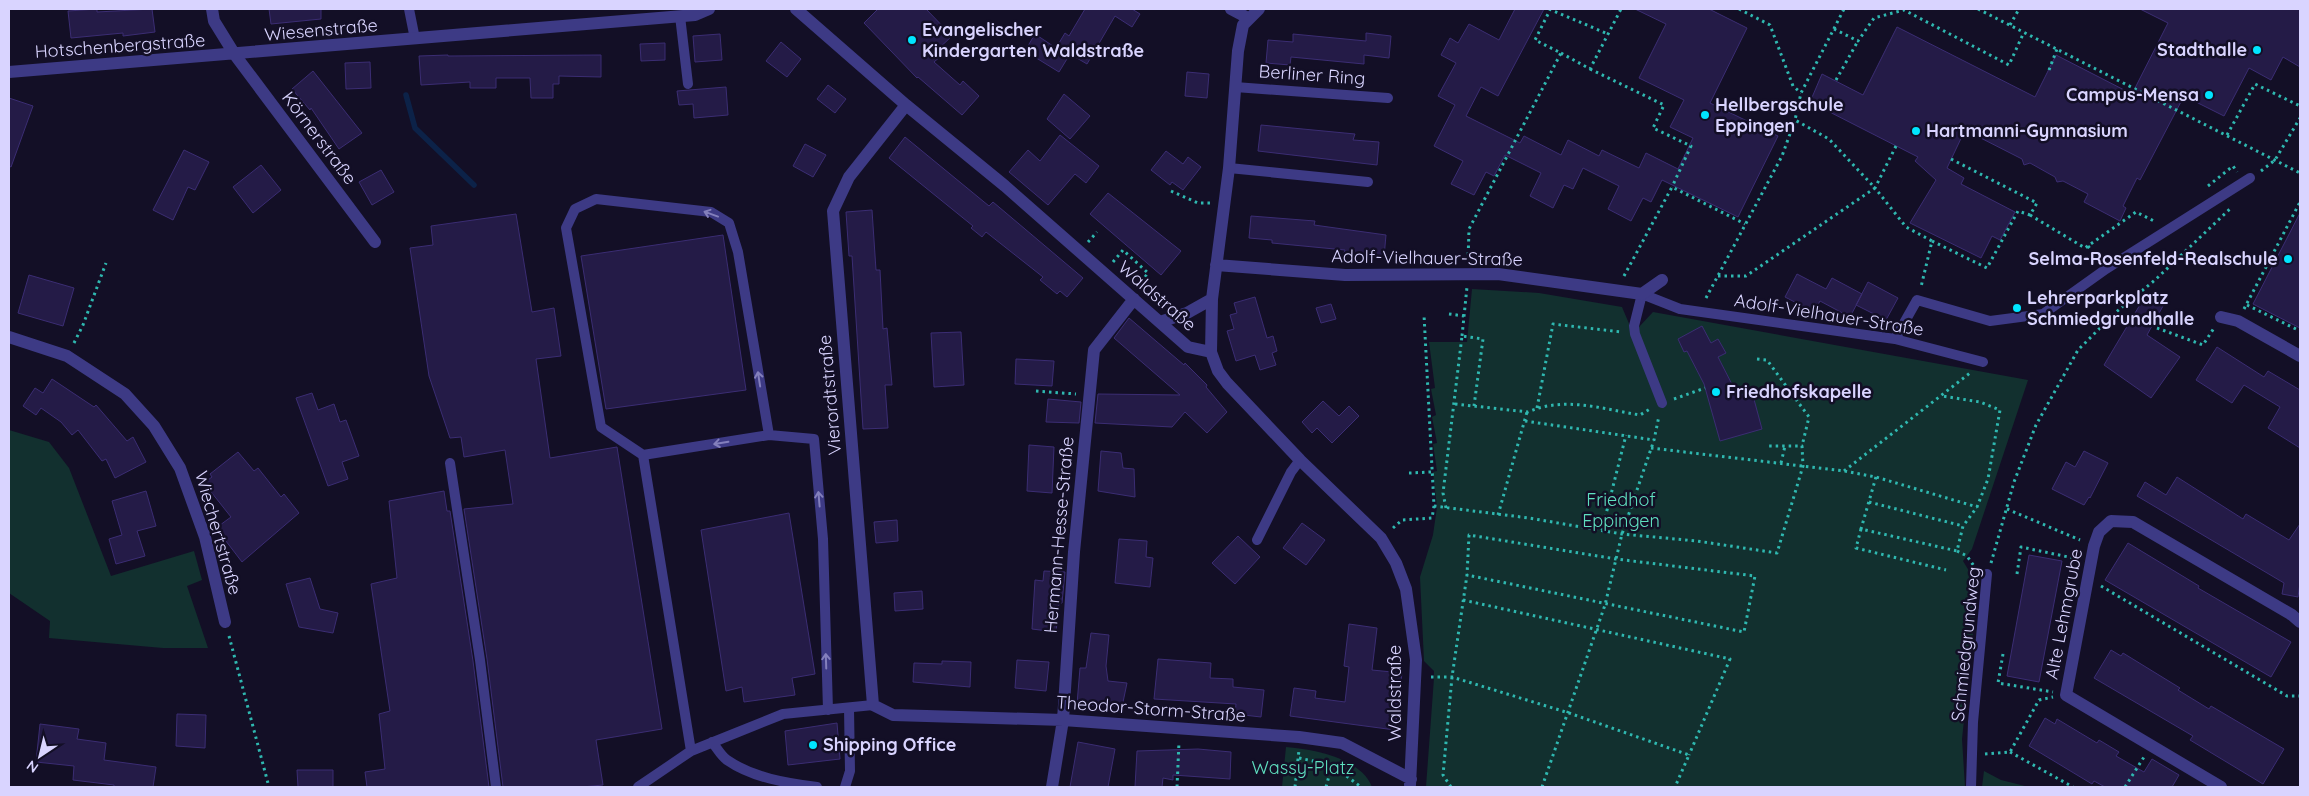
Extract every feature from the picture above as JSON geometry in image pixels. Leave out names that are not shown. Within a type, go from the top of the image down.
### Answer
[{"type":"street","name":"Körnerstraße","points":[[212,9],[214,21],[235,55],[375,242]]},
{"type":"street","name":"Wiesenstraße","points":[[235,55],[695,15],[709,9]]},
{"type":"street","name":"Waldstraße","points":[[796,9],[906,105],[1005,186],[1188,347],[1210,352],[1218,372],[1227,383],[1300,460],[1381,538],[1396,563],[1406,590],[1416,660],[1410,783]]},
{"type":"street","points":[[1231,9],[1248,14],[1259,9]]},
{"type":"street","name":"Berliner Ring","points":[[1210,352],[1212,299],[1229,168],[1234,87],[1241,34],[1248,14]]},
{"type":"street","name":"Hotschenbergstraße","points":[[9,72],[235,55]]},
{"type":"street","name":"Vierordtstraße","points":[[873,705],[833,211],[849,177],[906,105]]},
{"type":"street","name":"Adolf-Vielhauer-Straße","points":[[1216,265],[1345,275],[1498,274],[1642,294]]},
{"type":"street","points":[[1642,294],[1662,280]]},
{"type":"street","name":"Hermann-Hesse-Straße","points":[[1052,787],[1063,720],[1074,552],[1094,350],[1132,298]]},
{"type":"street","points":[[1160,322],[1187,313],[1212,299]]},
{"type":"street","points":[[2221,317],[2238,321],[2300,356]]},
{"type":"street","name":"Wiechertstraße","points":[[9,337],[67,356],[125,394],[154,426],[180,468],[205,538],[225,622]]},
{"type":"street","name":"Alte Lehmgrube","points":[[2221,787],[2066,695],[2088,582],[2090,562],[2099,532],[2111,521],[2132,522],[2292,615],[2300,622]]},
{"type":"street","name":"Theodor-Storm-Straße","points":[[873,705],[893,715],[1063,720],[1299,737],[1342,743],[1410,783]]},
{"type":"lane","points":[[409,9],[415,39]]},
{"type":"lane","points":[[680,16],[688,84]]},
{"type":"lane","name":"Berliner Ring","points":[[1234,87],[1388,98]]},
{"type":"lane","points":[[1229,168],[1368,182]]},
{"type":"lane","points":[[1894,339],[1917,300],[1990,321],[2043,314],[2106,269],[2248,180]]},
{"type":"lane","points":[[769,435],[738,252],[729,223],[711,212],[596,199],[575,209],[566,228],[601,426],[643,455],[769,435],[814,439],[823,539],[828,710]]},
{"type":"lane","points":[[1642,294],[1634,326],[1635,334],[1662,403]]},
{"type":"lane","name":"Adolf-Vielhauer-Straße","points":[[1642,294],[1680,309],[1894,339],[1983,362]]},
{"type":"lane","points":[[643,455],[691,751]]},
{"type":"lane","points":[[1257,540],[1291,472],[1300,460]]},
{"type":"lane","points":[[450,464],[480,660],[496,787]]},
{"type":"lane","name":"Schmiedgrundweg","points":[[1971,787],[1973,722],[1987,574]]},
{"type":"lane","points":[[638,787],[691,751],[782,714],[873,705]]},
{"type":"lane","points":[[845,787],[850,771],[849,708]]},
{"type":"lane","points":[[712,742],[726,760],[755,774],[817,787]]},
{"type":"path","points":[[1608,34],[1550,9],[1535,40],[1590,69],[1664,104],[1653,128],[1691,146],[1672,187],[1617,290]]},
{"type":"path","points":[[1590,69],[1621,9]]},
{"type":"path","points":[[1739,9],[1770,25],[1793,86],[1801,93]]},
{"type":"path","points":[[1698,312],[1782,156],[1795,120],[1801,93],[1844,9]]},
{"type":"path","points":[[1978,9],[2300,173]]},
{"type":"path","points":[[2010,25],[2018,9]]},
{"type":"path","points":[[1836,80],[1858,41],[1874,18],[1904,10],[2009,65],[2024,32]]},
{"type":"path","points":[[1834,29],[1858,41]]},
{"type":"path","points":[[2049,70],[2047,69],[2057,49]]},
{"type":"path","points":[[1446,508],[1443,493],[1462,336],[1470,229],[1561,54]]},
{"type":"path","points":[[2227,135],[2255,84],[2300,106]]},
{"type":"path","points":[[2275,160],[2300,118]]},
{"type":"path","points":[[1795,120],[1829,139],[1875,188],[1906,227],[1932,242],[1988,268],[2018,211],[2030,215],[2086,248],[2136,212],[2161,224]]},
{"type":"path","points":[[1718,276],[1746,276],[1875,188],[1896,146]]},
{"type":"path","points":[[1951,159],[2037,203],[2030,215]]},
{"type":"path","points":[[2204,189],[2233,166],[2248,180]]},
{"type":"path","points":[[1672,187],[1746,224]]},
{"type":"path","points":[[1171,191],[1198,203],[1224,203]]},
{"type":"path","name":"Schmiedgrundweg","points":[[1987,574],[2006,509],[2036,425],[2078,350],[2115,313],[2155,280],[2238,202]]},
{"type":"path","points":[[2238,321],[2300,202]]},
{"type":"path","points":[[1917,300],[1932,242]]},
{"type":"path","points":[[1104,274],[1123,250],[1131,256],[1148,273],[1132,298]]},
{"type":"path","points":[[67,356],[83,324],[106,263]]},
{"type":"path","points":[[2247,305],[2300,331]]},
{"type":"path","points":[[1449,314],[1464,316]]},
{"type":"path","points":[[1402,520],[1432,518],[1434,506],[1424,315]]},
{"type":"path","points":[[2158,328],[2203,345],[2221,317]]},
{"type":"path","points":[[1538,408],[1553,324],[1635,334]]},
{"type":"path","points":[[1462,336],[1483,339],[1474,406]]},
{"type":"path","points":[[1434,506],[1622,534],[1697,541],[1777,553],[1803,466],[1802,446],[1809,417],[1767,360],[1757,359]]},
{"type":"path","points":[[1844,471],[1983,362]]},
{"type":"path","points":[[1455,404],[1528,412],[1538,408],[1566,403],[1640,415],[1662,403],[1705,388]]},
{"type":"path","points":[[1036,391],[1066,392],[1089,396]]},
{"type":"path","points":[[1942,396],[1980,402],[2000,410],[1988,479],[1977,507],[1963,526],[1958,551]]},
{"type":"path","points":[[1542,787],[1605,605],[1622,534],[1654,440],[1662,403]]},
{"type":"path","points":[[1498,515],[1528,412]]},
{"type":"path","points":[[1525,421],[1654,440]]},
{"type":"path","points":[[1602,530],[1626,435]]},
{"type":"path","points":[[1768,446],[1802,446]]},
{"type":"path","points":[[1780,463],[1785,446]]},
{"type":"path","points":[[1650,448],[1844,471],[1876,477],[1977,507]]},
{"type":"path","points":[[1408,474],[1431,472]]},
{"type":"path","points":[[1876,477],[1856,548],[1946,570]]},
{"type":"path","points":[[1869,502],[1963,526]]},
{"type":"path","points":[[2006,509],[2094,546]]},
{"type":"path","points":[[1861,529],[1958,551],[1967,556],[1978,571],[1987,574]]},
{"type":"path","points":[[1452,787],[1443,774],[1452,677],[1467,575],[1469,535],[1616,559],[1755,576],[1744,632],[1605,605],[1467,575]]},
{"type":"path","points":[[2017,574],[2021,547],[2090,562]]},
{"type":"path","points":[[2088,582],[2099,585],[2287,696],[2300,696]]},
{"type":"path","points":[[1463,600],[1730,659],[1674,787]]},
{"type":"path","points":[[225,622],[269,787]]},
{"type":"path","points":[[2003,654],[1998,682],[2066,695]]},
{"type":"path","points":[[1414,675],[1434,678],[1452,677],[1569,713],[1689,755]]},
{"type":"path","points":[[2010,752],[2039,700],[2066,695]]},
{"type":"path","points":[[1177,787],[1180,729]]},
{"type":"path","points":[[1295,787],[1299,758],[1299,737]]},
{"type":"path","points":[[2125,787],[2151,745]]},
{"type":"path","points":[[1973,755],[2010,752],[2073,787]]},
{"type":"path","points":[[1299,758],[1332,765],[1361,787]]},
{"type":"path","points":[[1326,787],[1332,765]]},
{"type":"green space","name":"Friedhof Eppingen","points":[[1472,289],[1539,293],[1622,307],[1630,326],[1639,327],[1653,312],[2028,380],[1972,549],[1963,561],[1978,586],[1962,739],[1965,787],[1426,787],[1434,671],[1424,661],[1420,577],[1433,535],[1437,507],[1433,472],[1437,471],[1433,444],[1437,443],[1432,417],[1436,415],[1431,389],[1435,388],[1429,342],[1467,342]]},
{"type":"green space","points":[[9,430],[49,442],[69,468],[111,576],[194,551],[202,580],[187,586],[208,648],[163,648],[49,638],[50,621],[9,593]]},
{"type":"green space","name":"Wassy-Platz","points":[[1286,747],[1322,753],[1347,762],[1366,777],[1372,787],[1282,787]]},
{"type":"green space","points":[[1984,771],[2001,780],[2029,787],[1982,787]]},
{"type":"building","points":[[97,9],[97,12],[152,9],[155,32],[123,36],[123,33],[71,38],[68,11]]},
{"type":"building","points":[[269,9],[321,9],[321,19],[271,24]]},
{"type":"building","points":[[878,9],[926,9],[952,36],[936,51],[941,56],[934,62],[960,85],[963,81],[979,96],[962,115],[917,78],[864,23]]},
{"type":"building","points":[[1085,9],[1132,9],[1140,14],[1132,27],[1115,16],[1087,64],[1070,54],[1059,72],[1025,51],[1035,34],[1056,48],[1065,33],[1069,36]]},
{"type":"building","points":[[1515,9],[1544,9],[1498,96],[1481,87],[1466,116],[1520,143],[1524,136],[1561,155],[1568,140],[1599,156],[1602,150],[1639,168],[1646,153],[1678,169],[1693,138],[1670,127],[1684,100],[1639,78],[1666,24],[1635,9],[1709,9],[1747,28],[1710,103],[1778,136],[1738,217],[1662,180],[1651,202],[1643,198],[1631,221],[1608,209],[1619,186],[1583,168],[1573,189],[1564,185],[1553,208],[1530,196],[1541,173],[1505,155],[1494,176],[1486,172],[1474,195],[1451,184],[1463,161],[1434,146],[1455,105],[1438,96],[1456,63],[1441,55],[1450,38],[1458,43],[1469,24],[1499,40]]},
{"type":"building","points":[[2140,9],[2300,9],[2300,67],[2283,57],[2271,80],[2249,68],[2224,116],[2184,96],[2140,180],[2137,178],[2123,206],[2126,208],[2120,221],[2084,202],[2088,194],[2063,181],[2057,182],[2055,177],[2030,163],[2024,165],[2022,159],[1965,130],[1947,168],[1964,178],[1961,184],[2015,212],[2000,240],[1992,236],[1981,258],[1910,223],[1936,180],[1915,161],[1918,157],[1810,102],[1822,74],[1863,95],[1897,27],[2035,97],[2056,55],[2132,94],[2168,23]]},
{"type":"building","points":[[1366,33],[1391,36],[1389,58],[1364,55],[1364,64],[1291,57],[1290,65],[1266,63],[1268,40],[1293,42],[1293,34],[1366,41]]},
{"type":"building","points":[[720,34],[722,60],[695,62],[693,36]]},
{"type":"building","points":[[781,42],[801,59],[787,77],[766,61]]},
{"type":"building","points":[[665,43],[665,60],[641,61],[640,44]]},
{"type":"building","points":[[601,55],[601,77],[559,76],[559,84],[553,84],[553,98],[531,98],[530,78],[496,78],[496,88],[470,88],[470,82],[421,85],[419,56]]},
{"type":"building","points":[[370,62],[371,88],[346,89],[345,63]]},
{"type":"building","points":[[313,71],[362,133],[339,149],[311,108],[310,110],[292,89]]},
{"type":"building","points":[[1187,72],[1209,74],[1207,98],[1185,96]]},
{"type":"building","points":[[828,85],[846,99],[835,113],[817,99]]},
{"type":"building","points":[[726,87],[728,115],[694,118],[693,104],[679,105],[677,91]]},
{"type":"building","points":[[1064,94],[1090,116],[1070,139],[1047,119]]},
{"type":"building","points":[[9,98],[33,106],[11,167],[9,166]]},
{"type":"building","points":[[1261,125],[1355,134],[1353,140],[1379,142],[1377,165],[1258,151]]},
{"type":"building","points":[[1060,135],[1099,166],[1086,183],[1075,174],[1048,205],[1009,172],[1028,150],[1040,161]]},
{"type":"building","points":[[905,137],[989,206],[993,202],[1083,278],[1067,297],[1060,291],[1057,294],[1040,280],[1043,277],[986,232],[982,237],[971,228],[973,226],[889,158]]},
{"type":"building","points":[[805,144],[826,155],[813,177],[793,166]]},
{"type":"building","points":[[184,150],[209,162],[195,190],[188,187],[173,220],[153,210]]},
{"type":"building","points":[[1166,151],[1183,164],[1188,157],[1201,167],[1183,190],[1172,182],[1170,185],[1151,170]]},
{"type":"building","points":[[261,165],[281,190],[253,213],[233,187]]},
{"type":"building","points":[[381,170],[394,192],[372,205],[359,182]]},
{"type":"building","points":[[1108,193],[1181,251],[1161,275],[1090,214]]},
{"type":"building","points":[[872,210],[876,270],[880,270],[883,329],[887,328],[892,385],[885,385],[888,428],[863,429],[852,256],[849,256],[846,212]]},
{"type":"building","name":"Selma-Rosenfeld-Realschule","points":[[2300,213],[2300,328],[2253,304]]},
{"type":"building","points":[[516,214],[532,312],[554,308],[561,356],[536,359],[550,458],[617,447],[662,729],[596,740],[603,785],[582,787],[503,787],[487,659],[464,509],[513,504],[505,450],[464,457],[461,437],[450,438],[429,376],[410,248],[433,245],[431,226]]},
{"type":"building","points":[[1251,216],[1315,221],[1314,225],[1386,235],[1384,257],[1344,253],[1345,250],[1272,243],[1272,240],[1249,238]]},
{"type":"building","points":[[723,235],[746,390],[606,409],[581,256]]},
{"type":"building","points":[[1797,274],[1826,289],[1832,278],[1862,294],[1850,317],[1820,301],[1814,312],[1785,297]]},
{"type":"building","points":[[29,275],[74,288],[63,326],[18,313]]},
{"type":"building","points":[[1868,282],[1898,298],[1886,320],[1856,305]]},
{"type":"building","points":[[1255,297],[1267,338],[1273,336],[1277,351],[1272,353],[1276,365],[1260,370],[1255,355],[1236,361],[1227,331],[1234,329],[1230,315],[1237,313],[1234,303]]},
{"type":"building","points":[[2144,298],[2163,306],[2147,335],[2180,357],[2151,398],[2104,365]]},
{"type":"building","points":[[1331,304],[1336,319],[1321,323],[1316,308]]},
{"type":"building","points":[[1129,318],[1184,365],[1185,363],[1207,385],[1206,387],[1227,412],[1207,433],[1185,412],[1172,427],[1095,423],[1098,394],[1180,395],[1114,338]]},
{"type":"building","name":"Friedhofskapelle","points":[[1702,326],[1711,343],[1718,339],[1726,353],[1718,357],[1738,396],[1752,392],[1762,429],[1720,441],[1704,384],[1687,351],[1684,352],[1678,339]]},
{"type":"building","points":[[961,332],[964,385],[934,387],[931,333]]},
{"type":"building","points":[[2217,347],[2264,377],[2268,371],[2300,390],[2300,448],[2268,428],[2280,407],[2244,385],[2232,403],[2196,380]]},
{"type":"building","points":[[1016,359],[1054,361],[1052,386],[1015,384]]},
{"type":"building","points":[[52,379],[94,407],[96,405],[127,441],[133,437],[146,462],[115,478],[106,459],[102,461],[78,430],[72,435],[61,422],[41,408],[36,415],[23,406],[35,388],[43,393]]},
{"type":"building","points":[[312,393],[318,410],[334,404],[340,422],[346,420],[359,456],[342,462],[348,479],[328,486],[296,398]]},
{"type":"building","points":[[1048,399],[1081,402],[1079,423],[1046,422]]},
{"type":"building","points":[[1323,401],[1339,416],[1349,406],[1359,416],[1332,443],[1317,428],[1312,433],[1302,422]]},
{"type":"building","points":[[1029,445],[1054,447],[1052,493],[1027,491]]},
{"type":"building","points":[[1101,451],[1121,453],[1123,468],[1134,469],[1135,497],[1098,491]]},
{"type":"building","points":[[2084,451],[2108,463],[2090,498],[2084,505],[2052,489],[2066,462],[2075,467]]},
{"type":"building","points":[[238,452],[254,471],[258,468],[281,497],[284,494],[299,513],[242,562],[216,528],[231,517],[204,483],[212,477],[210,474]]},
{"type":"building","points":[[2177,477],[2243,519],[2246,514],[2289,540],[2300,524],[2300,583],[2298,597],[2282,594],[2284,583],[2137,496],[2145,482],[2166,495]]},
{"type":"building","points":[[146,491],[156,526],[137,531],[145,556],[116,564],[109,539],[122,535],[112,501]]},
{"type":"building","points":[[444,491],[447,511],[450,511],[473,661],[489,787],[367,787],[365,772],[385,769],[379,714],[390,711],[371,584],[397,578],[389,501]]},
{"type":"building","points":[[789,513],[815,674],[792,678],[795,695],[744,702],[742,687],[726,691],[701,530]]},
{"type":"building","points":[[897,520],[898,541],[876,543],[874,522]]},
{"type":"building","points":[[1302,523],[1325,540],[1306,565],[1283,548]]},
{"type":"building","points":[[1238,536],[1260,557],[1235,584],[1212,563]]},
{"type":"building","points":[[1119,539],[1147,541],[1146,557],[1153,558],[1150,587],[1115,583]]},
{"type":"building","points":[[2128,543],[2199,586],[2198,588],[2291,642],[2271,677],[2105,580]]},
{"type":"building","points":[[2029,555],[2062,561],[2039,682],[2007,676]]},
{"type":"building","points":[[1044,571],[1065,572],[1062,603],[1059,603],[1056,632],[1032,629],[1035,580],[1043,581]]},
{"type":"building","points":[[310,578],[320,609],[338,613],[333,633],[299,627],[286,584]]},
{"type":"building","points":[[922,591],[923,609],[895,611],[894,593]]},
{"type":"building","points":[[1349,624],[1377,628],[1372,670],[1402,673],[1395,730],[1290,716],[1294,688],[1316,691],[1315,698],[1345,702],[1349,667],[1344,666]]},
{"type":"building","points":[[1091,633],[1109,635],[1106,666],[1108,681],[1127,683],[1122,707],[1077,704],[1080,668],[1086,668]]},
{"type":"building","points":[[2111,650],[2121,656],[2123,653],[2180,688],[2178,690],[2209,709],[2211,706],[2284,749],[2263,784],[2190,740],[2193,736],[2094,678]]},
{"type":"building","points":[[1158,659],[1211,663],[1210,678],[1233,679],[1233,687],[1264,690],[1261,717],[1235,714],[1236,704],[1154,699]]},
{"type":"building","points":[[1017,660],[1049,662],[1046,691],[1015,688]]},
{"type":"building","points":[[942,661],[971,662],[970,687],[913,682],[914,663],[942,664]]},
{"type":"building","points":[[177,714],[206,715],[205,748],[176,746]]},
{"type":"building","points":[[2045,718],[2055,724],[2057,719],[2097,743],[2099,740],[2119,752],[2116,756],[2144,772],[2152,759],[2179,775],[2172,787],[2105,787],[2094,781],[2092,784],[2029,746]]},
{"type":"building","name":"Shipping Office","points":[[837,723],[840,759],[788,765],[785,731]]},
{"type":"building","points":[[40,724],[79,729],[77,739],[106,743],[104,760],[156,767],[153,787],[114,787],[114,785],[73,780],[74,766],[36,762]]},
{"type":"building","points":[[1078,742],[1115,749],[1108,787],[1070,787]]},
{"type":"building","points":[[1198,749],[1231,752],[1230,779],[1173,775],[1173,780],[1163,778],[1162,787],[1135,787],[1137,751]]},
{"type":"building","points":[[297,770],[333,770],[333,787],[298,787]]},
{"type":"waterway","points":[[406,95],[415,128],[474,185]]},
{"type":"place","name":"Evangelischer Kindergarten Waldstraße","points":[[912,40]]},
{"type":"place","name":"Stadthalle","points":[[2257,50]]},
{"type":"place","name":"Campus-Mensa","points":[[2209,95]]},
{"type":"place","name":"Hellbergschule Eppingen","points":[[1705,115]]},
{"type":"place","name":"Hartmanni-Gymnasium","points":[[1916,131]]},
{"type":"place","name":"Selma-Rosenfeld-Realschule","points":[[2288,259]]},
{"type":"place","name":"Lehrerparkplatz Schmiedgrundhalle","points":[[2017,308]]},
{"type":"place","name":"Friedhofskapelle","points":[[1716,392]]},
{"type":"place","name":"Shipping Office","points":[[813,745]]}]
